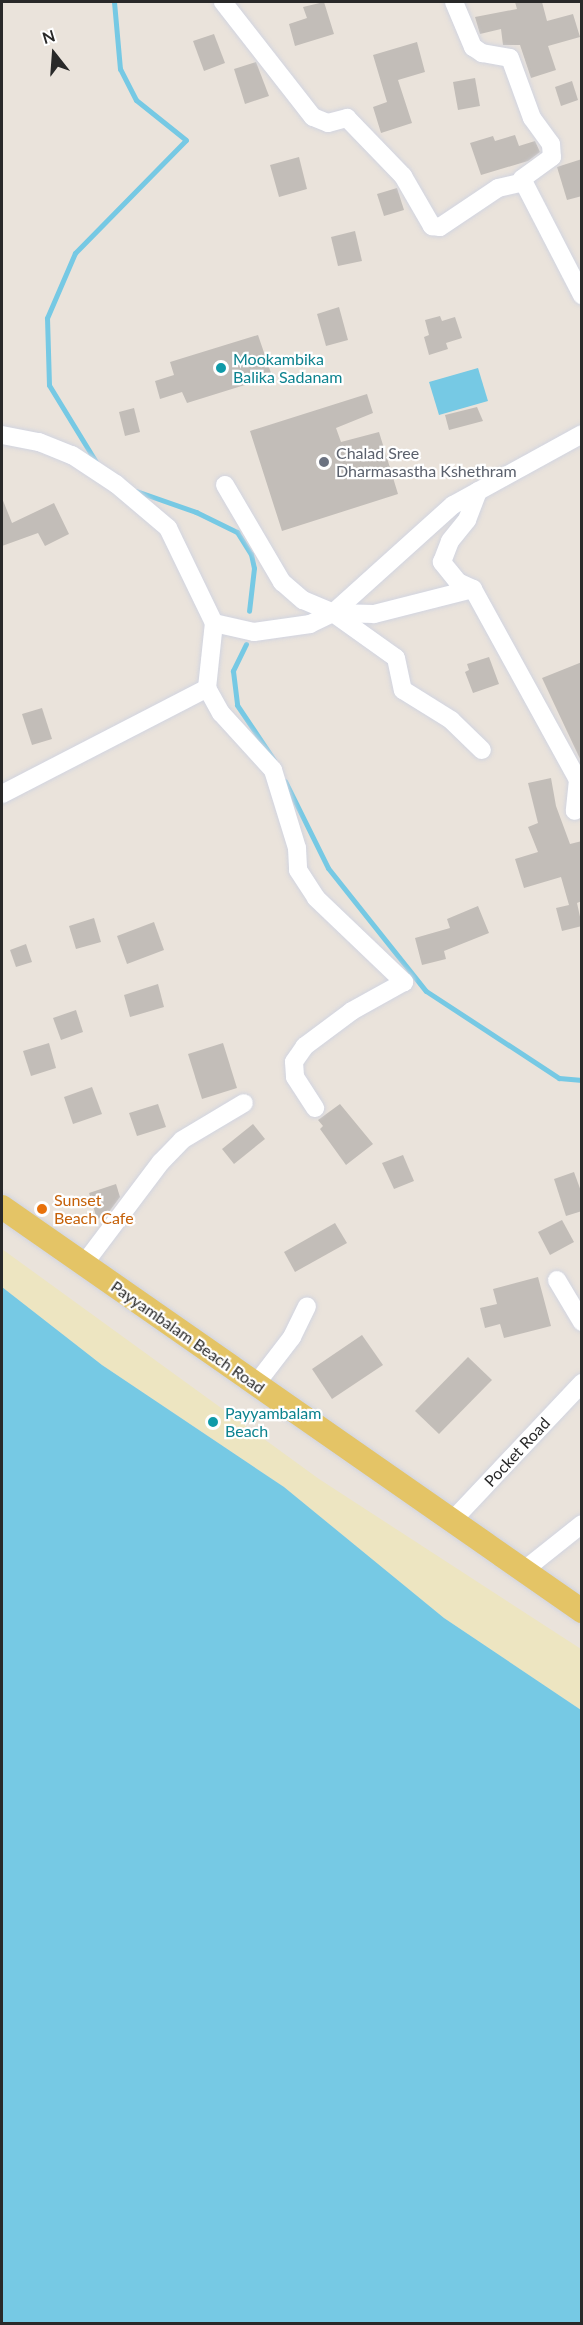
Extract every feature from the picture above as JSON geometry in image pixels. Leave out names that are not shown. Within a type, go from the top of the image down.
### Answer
[{"type":"main road","name":"Payyambalam Beach Road","points":[[2,1207],[582,1611]]},
{"type":"street","points":[[223,2],[313,117],[328,123],[347,118],[403,177],[432,226],[440,227],[498,188],[524,182]]},
{"type":"street","points":[[454,2],[473,47],[483,53],[510,58],[532,118],[551,144],[552,157],[528,173],[524,182]]},
{"type":"street","points":[[524,182],[582,295]]},
{"type":"street","points":[[214,623],[254,632],[278,631],[310,624],[333,613],[453,505],[582,434]]},
{"type":"street","points":[[2,435],[39,442],[72,455],[116,484],[168,528],[214,623],[207,688],[221,713],[273,770],[297,848],[298,870],[316,898],[404,982],[352,1011],[305,1046],[294,1062],[295,1077],[315,1108]]},
{"type":"street","points":[[225,485],[282,582],[303,600],[333,613],[396,658],[403,690],[451,720],[482,750]]},
{"type":"street","points":[[478,492],[467,520],[450,542],[442,562],[458,582],[473,590],[578,780],[575,811]]},
{"type":"street","points":[[333,613],[374,614],[473,590]]},
{"type":"street","points":[[2,794],[207,688]]},
{"type":"street","points":[[84,1264],[160,1162],[182,1140],[244,1103]]},
{"type":"street","points":[[557,1280],[582,1322]]},
{"type":"street","points":[[256,1384],[281,1354],[307,1306]]},
{"type":"street","name":"Pocket Road","points":[[452,1521],[582,1383]]},
{"type":"street","points":[[523,1570],[582,1524]]},
{"type":"sand","name":"Payyambalam Beach","points":[[2,1249],[319,1479],[581,1649],[581,1710],[444,1618],[284,1487],[102,1365],[2,1287]]},
{"type":"water","points":[[478,368],[488,401],[439,415],[429,382]]},
{"type":"water","points":[[2,1287],[102,1365],[284,1487],[444,1618],[581,1710],[581,2323],[2,2323]]},
{"type":"building","points":[[324,2],[334,34],[295,46],[289,24],[307,18],[303,7]]},
{"type":"building","points":[[515,2],[542,2],[547,21],[573,14],[580,37],[548,46],[556,70],[531,78],[520,45],[503,45],[501,29],[480,34],[475,17],[517,9]]},
{"type":"building","points":[[214,34],[225,63],[204,71],[193,41]]},
{"type":"building","points":[[417,42],[425,72],[398,80],[412,123],[381,133],[373,107],[387,102],[373,55]]},
{"type":"building","points":[[256,62],[269,96],[245,104],[234,69]]},
{"type":"building","points":[[475,78],[480,106],[458,110],[453,82]]},
{"type":"building","points":[[572,81],[578,100],[561,106],[555,87]]},
{"type":"building","points":[[515,135],[519,146],[535,141],[540,152],[528,161],[481,175],[470,143],[493,136],[495,141]]},
{"type":"building","points":[[299,157],[307,189],[279,197],[270,165]]},
{"type":"building","points":[[582,159],[582,196],[567,200],[557,167]]},
{"type":"building","points":[[397,188],[404,210],[384,216],[377,194]]},
{"type":"building","points":[[355,231],[362,261],[338,266],[331,237]]},
{"type":"building","points":[[339,307],[348,340],[326,346],[317,314]]},
{"type":"building","points":[[440,316],[442,321],[455,317],[462,338],[446,343],[448,349],[429,355],[424,337],[429,335],[425,320]]},
{"type":"building","name":"Mookambika Balika Sadanam","points":[[258,335],[271,373],[264,379],[187,403],[182,392],[160,399],[155,381],[174,375],[170,362]]},
{"type":"building","name":"Chalad Sree Dharmasastha Kshethram","points":[[367,394],[373,413],[336,428],[341,442],[379,432],[398,494],[282,531],[250,431]]},
{"type":"building","points":[[477,407],[483,421],[449,430],[445,415]]},
{"type":"building","points":[[134,408],[140,432],[125,436],[119,412]]},
{"type":"building","points":[[2,498],[12,523],[54,503],[69,534],[45,546],[38,533],[2,546]]},
{"type":"building","points":[[489,657],[499,684],[473,693],[465,672],[469,670],[467,664]]},
{"type":"building","points":[[582,662],[582,761],[581,761],[542,678]]},
{"type":"building","points":[[42,708],[52,739],[32,745],[22,714]]},
{"type":"building","points":[[551,778],[556,806],[570,844],[582,841],[582,901],[577,903],[582,926],[562,931],[556,908],[569,905],[561,877],[524,888],[515,859],[538,852],[528,827],[538,823],[528,783]]},
{"type":"building","points":[[478,906],[489,933],[444,951],[446,959],[422,965],[415,938],[450,928],[447,919]]},
{"type":"building","points":[[94,918],[101,942],[76,949],[69,926]]},
{"type":"building","points":[[154,922],[164,950],[127,964],[117,936]]},
{"type":"building","points":[[26,944],[32,962],[16,967],[10,950]]},
{"type":"building","points":[[158,984],[164,1007],[130,1017],[124,995]]},
{"type":"building","points":[[76,1010],[83,1032],[61,1040],[53,1018]]},
{"type":"building","points":[[49,1043],[56,1068],[31,1076],[23,1051]]},
{"type":"building","points":[[223,1043],[237,1088],[202,1099],[188,1054]]},
{"type":"building","points":[[92,1087],[102,1114],[73,1124],[64,1097]]},
{"type":"building","points":[[158,1104],[166,1127],[137,1136],[129,1113]]},
{"type":"building","points":[[340,1104],[373,1144],[346,1165],[320,1129],[323,1126],[318,1120]]},
{"type":"building","points":[[253,1124],[265,1139],[234,1164],[222,1149]]},
{"type":"building","points":[[403,1155],[414,1181],[394,1189],[382,1163]]},
{"type":"building","points":[[574,1172],[582,1194],[582,1211],[566,1216],[554,1179]]},
{"type":"building","points":[[116,1184],[120,1197],[106,1216],[97,1219],[89,1193]]},
{"type":"building","points":[[562,1220],[574,1242],[550,1255],[538,1232]]},
{"type":"building","points":[[335,1223],[347,1243],[295,1272],[284,1252]]},
{"type":"building","points":[[538,1277],[551,1326],[504,1338],[500,1324],[485,1328],[480,1308],[497,1304],[493,1289]]},
{"type":"building","points":[[362,1335],[383,1365],[332,1399],[312,1369]]},
{"type":"building","points":[[468,1357],[492,1380],[439,1434],[415,1411]]},
{"type":"waterway","points":[[96,462],[49,385],[47,318],[75,253],[186,140],[136,100],[120,69],[114,2]]},
{"type":"waterway","points":[[136,491],[196,512],[237,532],[251,554],[254,568],[249,611]]},
{"type":"waterway","points":[[246,644],[233,671],[237,705],[274,760]]},
{"type":"waterway","points":[[285,781],[328,868],[426,991],[559,1078],[582,1080]]},
{"type":"place","name":"Mookambika Balika Sadanam","points":[[221,368]]},
{"type":"place","name":"Chalad Sree Dharmasastha Kshethram","points":[[324,462]]},
{"type":"place","name":"Sunset Beach Cafe","points":[[42,1209]]},
{"type":"place","name":"Payyambalam Beach","points":[[213,1422]]}]
